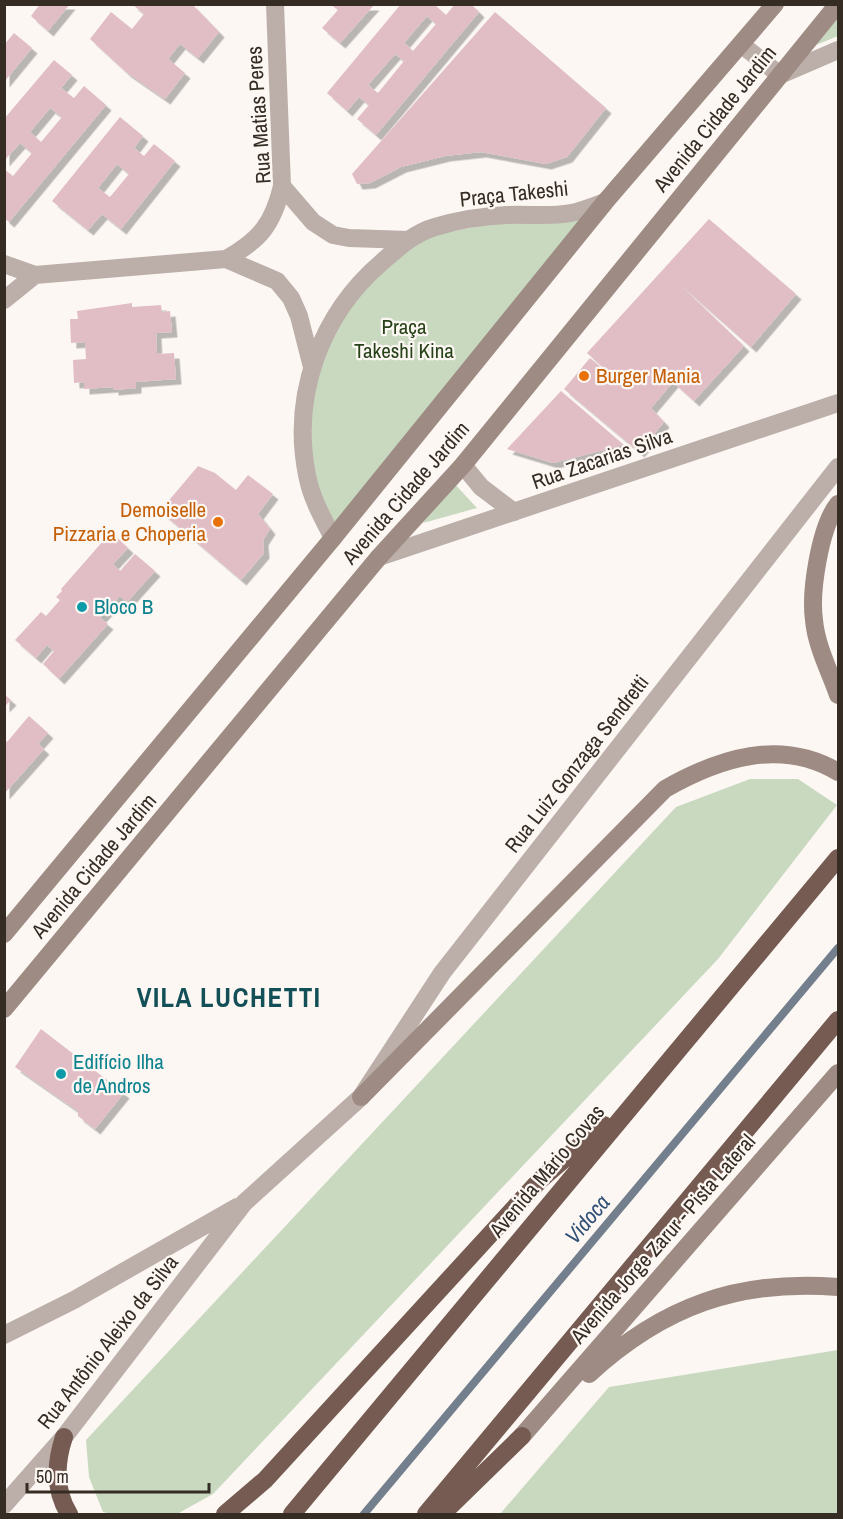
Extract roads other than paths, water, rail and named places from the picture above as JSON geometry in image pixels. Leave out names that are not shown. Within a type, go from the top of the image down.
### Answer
[{"type":"highway","name":"Avenida Mário Covas","points":[[292,1515],[838,858]]},
{"type":"highway","points":[[426,1515],[838,1020]]},
{"type":"highway","points":[[225,1515],[265,1480],[540,1180],[646,1088]]},
{"type":"highway","points":[[442,1515],[522,1436]]},
{"type":"highway","points":[[64,1437],[56,1476],[62,1502],[69,1515]]},
{"type":"main road","name":"Avenida Cidade Jardim","points":[[4,934],[333,538],[605,202],[775,4]]},
{"type":"main road","name":"Avenida Cidade Jardim","points":[[4,1009],[379,557],[463,465],[838,4]]},
{"type":"main road","points":[[838,504],[832,513],[816,569],[814,621],[838,695]]},
{"type":"main road","points":[[361,1097],[665,789],[693,772],[730,759],[781,754],[817,760],[838,772]]},
{"type":"main road","name":"Avenida Jorge Zarur - Pista Lateral","points":[[522,1436],[838,1073]]},
{"type":"main road","points":[[522,1436],[611,1354],[641,1331],[683,1308],[758,1287],[801,1284],[838,1287]]},
{"type":"street","name":"Rua Matias Peres","points":[[275,4],[282,186],[313,222],[333,235],[349,238],[408,240]]},
{"type":"street","points":[[742,45],[780,75],[838,50]]},
{"type":"street","points":[[4,264],[35,275],[226,259],[250,245],[263,232],[277,211],[282,186]]},
{"type":"street","name":"Praça Takeshi","points":[[333,538],[315,504],[307,474],[303,404],[312,367],[326,330],[344,301],[369,273],[408,240],[433,228],[465,220],[508,215],[571,213],[605,202]]},
{"type":"street","points":[[226,259],[277,281],[291,298],[312,367]]},
{"type":"street","points":[[4,300],[35,275]]},
{"type":"street","name":"Rua Zacarias Silva","points":[[379,557],[838,403]]},
{"type":"street","points":[[463,465],[481,487],[514,512]]},
{"type":"street","name":"Rua Luiz Gonzaga Sendretti","points":[[244,1203],[361,1097],[442,973],[838,467]]},
{"type":"street","points":[[4,1335],[74,1300],[244,1203]]},
{"type":"street","name":"Rua Antônio Aleixo da Silva","points":[[4,1505],[64,1437],[244,1203]]},
{"type":"waterway","name":"Vidoca","points":[[364,1514],[838,948]]},
{"type":"place","name":"Burger Mania","points":[[584,376]]},
{"type":"place","name":"Demoiselle Pizzaria e Choperia","points":[[218,522]]},
{"type":"place","name":"Bloco B","points":[[82,607]]},
{"type":"place","name":"Edifício Ilha de Andros","points":[[61,1074]]},
{"type":"district","name":"VILA LUCHETTI","points":[[229,998]]},
{"type":"park label","name":"Praça Takeshi Kina","points":[[404,339]]}]
